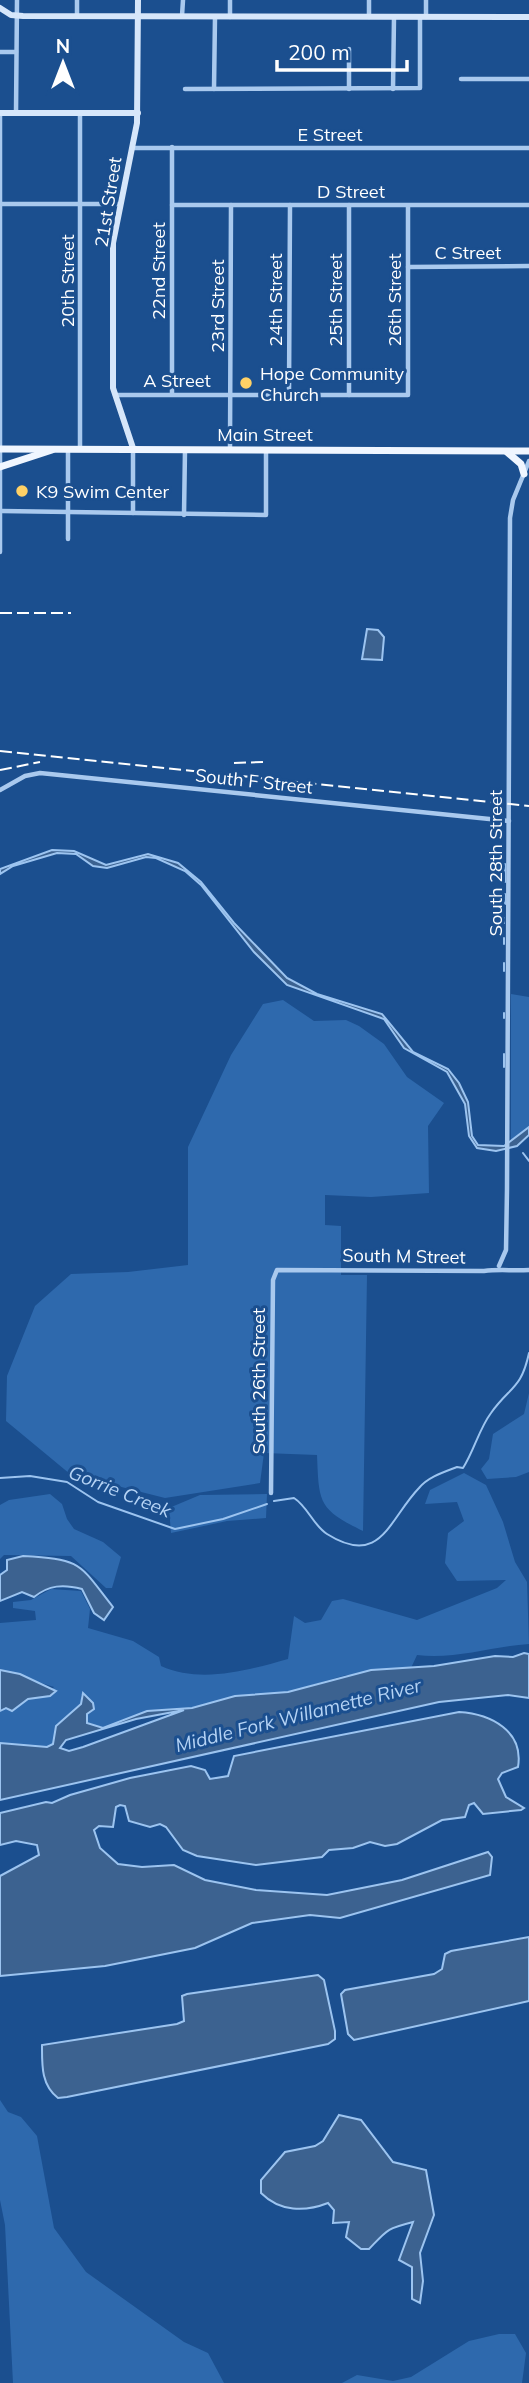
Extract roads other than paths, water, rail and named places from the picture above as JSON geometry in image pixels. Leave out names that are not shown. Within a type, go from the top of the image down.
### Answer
[{"type":"main road","points":[[1,467],[64,448]]},
{"type":"main road","name":"Main Street","points":[[0,449],[529,451]]},
{"type":"main road","points":[[507,452],[519,460],[524,474]]},
{"type":"street","points":[[16,113],[17,0]]},
{"type":"street","points":[[77,0],[77,16]]},
{"type":"street","name":"21st Street","points":[[133,449],[114,395],[113,243],[138,113],[138,0]]},
{"type":"street","points":[[182,17],[183,0]]},
{"type":"street","points":[[230,0],[230,17]]},
{"type":"street","points":[[369,0],[369,17]]},
{"type":"street","points":[[185,89],[420,89],[426,0]]},
{"type":"street","points":[[0,8],[16,16],[529,17]]},
{"type":"street","points":[[214,89],[215,17]]},
{"type":"street","points":[[393,89],[394,17]]},
{"type":"street","points":[[349,49],[349,89]]},
{"type":"street","points":[[0,52],[16,51]]},
{"type":"street","points":[[461,79],[529,79]]},
{"type":"street","points":[[1,552],[0,113],[138,113]]},
{"type":"street","name":"20th Street","points":[[80,113],[80,448]]},
{"type":"street","name":"E Street","points":[[131,148],[529,148]]},
{"type":"street","name":"22nd Street","points":[[172,148],[172,394]]},
{"type":"street","points":[[0,204],[119,204]]},
{"type":"street","name":"D Street","points":[[172,205],[529,205]]},
{"type":"street","name":"23rd Street","points":[[230,449],[231,205]]},
{"type":"street","name":"24th Street","points":[[289,395],[290,205]]},
{"type":"street","name":"25th Street","points":[[348,395],[349,205]]},
{"type":"street","name":"26th Street","points":[[408,206],[408,395]]},
{"type":"street","name":"C Street","points":[[408,267],[529,266]]},
{"type":"street","name":"A Street","points":[[114,395],[408,395]]},
{"type":"street","points":[[64,448],[68,539]]},
{"type":"street","points":[[133,449],[133,513]]},
{"type":"street","points":[[184,515],[185,449]]},
{"type":"street","points":[[2,511],[266,515],[266,449]]},
{"type":"street","name":"South 28th Street","points":[[499,1266],[506,1250],[508,1156],[510,519],[529,461]]},
{"type":"street","name":"South F Street","points":[[0,790],[25,776],[40,773],[509,821]]},
{"type":"street","name":"South M Street","points":[[277,1270],[484,1270],[499,1266],[513,1271],[529,1270]]},
{"type":"street","name":"South 26th Street","points":[[271,1493],[272,1280],[277,1270]]},
{"type":"water","points":[[367,629],[378,630],[384,637],[382,660],[362,659]]},
{"type":"water","points":[[52,850],[74,851],[106,865],[148,854],[178,863],[201,882],[234,923],[287,978],[317,994],[382,1014],[413,1052],[448,1069],[459,1083],[468,1102],[472,1136],[478,1145],[504,1146],[529,1127],[529,1135],[517,1146],[496,1151],[477,1148],[469,1136],[465,1104],[447,1072],[404,1048],[384,1019],[287,985],[254,952],[201,885],[185,871],[156,858],[146,857],[107,868],[93,866],[76,854],[57,853],[13,866],[0,874],[0,869]]},
{"type":"water","points":[[23,1556],[58,1559],[78,1566],[113,1607],[104,1620],[94,1613],[82,1589],[69,1586],[51,1588],[34,1597],[22,1592],[0,1601],[0,1575],[7,1570],[7,1560]]},
{"type":"water","name":"Middle Fork Willamette River","points":[[529,1654],[529,1698],[508,1695],[439,1702],[0,1800],[0,1743],[47,1747],[53,1744],[56,1726],[81,1704],[83,1693],[93,1703],[94,1709],[87,1714],[87,1723],[103,1728],[147,1711],[192,1708],[235,1696],[288,1692],[371,1670],[434,1666],[495,1656]],"holes":[[[184,1710],[69,1751],[60,1748],[66,1740],[136,1719]]]},
{"type":"water","points":[[0,1670],[20,1674],[56,1691],[50,1696],[28,1699],[12,1711],[6,1708],[0,1711]]},
{"type":"water","points":[[459,1712],[483,1716],[510,1734],[516,1744],[518,1767],[502,1773],[498,1779],[506,1797],[524,1808],[521,1810],[483,1814],[474,1803],[469,1805],[465,1817],[442,1820],[397,1844],[385,1846],[370,1842],[353,1848],[329,1850],[322,1857],[256,1865],[197,1856],[183,1850],[166,1827],[160,1824],[150,1827],[129,1821],[125,1806],[116,1807],[113,1827],[99,1826],[94,1830],[100,1848],[118,1864],[142,1867],[174,1865],[205,1880],[256,1890],[327,1895],[402,1880],[488,1852],[492,1857],[490,1875],[340,1918],[310,1915],[252,1923],[195,1948],[105,1966],[0,1976],[0,1876],[39,1855],[37,1845],[16,1841],[0,1845],[0,1813],[46,1802],[52,1803],[70,1795],[130,1778],[191,1766],[205,1770],[210,1779],[228,1776],[234,1756]]},
{"type":"water","points":[[529,1937],[529,2001],[354,2040],[348,2034],[341,1994],[345,1990],[434,1974],[442,1969],[445,1954],[451,1951]]},
{"type":"water","points":[[318,1975],[324,1980],[335,2031],[335,2039],[328,2044],[67,2097],[58,2098],[45,2081],[42,2045],[177,2024],[184,2021],[182,1996],[187,1994]]},
{"type":"water","points":[[339,2115],[361,2120],[393,2162],[426,2170],[434,2215],[420,2253],[423,2281],[420,2303],[412,2299],[412,2267],[399,2260],[413,2222],[392,2228],[369,2249],[361,2249],[346,2237],[349,2222],[333,2223],[334,2210],[328,2203],[302,2209],[284,2207],[261,2193],[261,2180],[285,2152],[315,2146],[323,2141]]},
{"type":"waterway","points":[[505,864],[505,882]]},
{"type":"waterway","points":[[505,894],[505,904]]},
{"type":"waterway","points":[[504,918],[504,923]]},
{"type":"waterway","points":[[504,938],[504,944]]},
{"type":"waterway","points":[[504,963],[504,971]]},
{"type":"waterway","points":[[504,1013],[504,1018]]},
{"type":"waterway","points":[[504,1054],[504,1067]]},
{"type":"waterway","points":[[523,1153],[529,1161]]},
{"type":"waterway","name":"Gorrie Creek","points":[[274,1501],[294,1498],[327,1534],[345,1543],[360,1546],[372,1543],[391,1525],[423,1484],[447,1471],[463,1468],[487,1419],[518,1381],[529,1353]]},
{"type":"waterway","name":"Gorrie Creek","points":[[0,1478],[30,1476],[67,1482],[98,1502],[175,1529],[223,1519],[267,1504]]},
{"type":"railway","points":[[0,613],[71,613]]},
{"type":"railway","points":[[0,751],[529,806]]},
{"type":"railway","points":[[0,770],[40,762]]},
{"type":"railway","points":[[234,763],[263,762]]},
{"type":"place","name":"Hope Community Church","points":[[246,383]]},
{"type":"place","name":"K9 Swim Center","points":[[22,491]]}]
